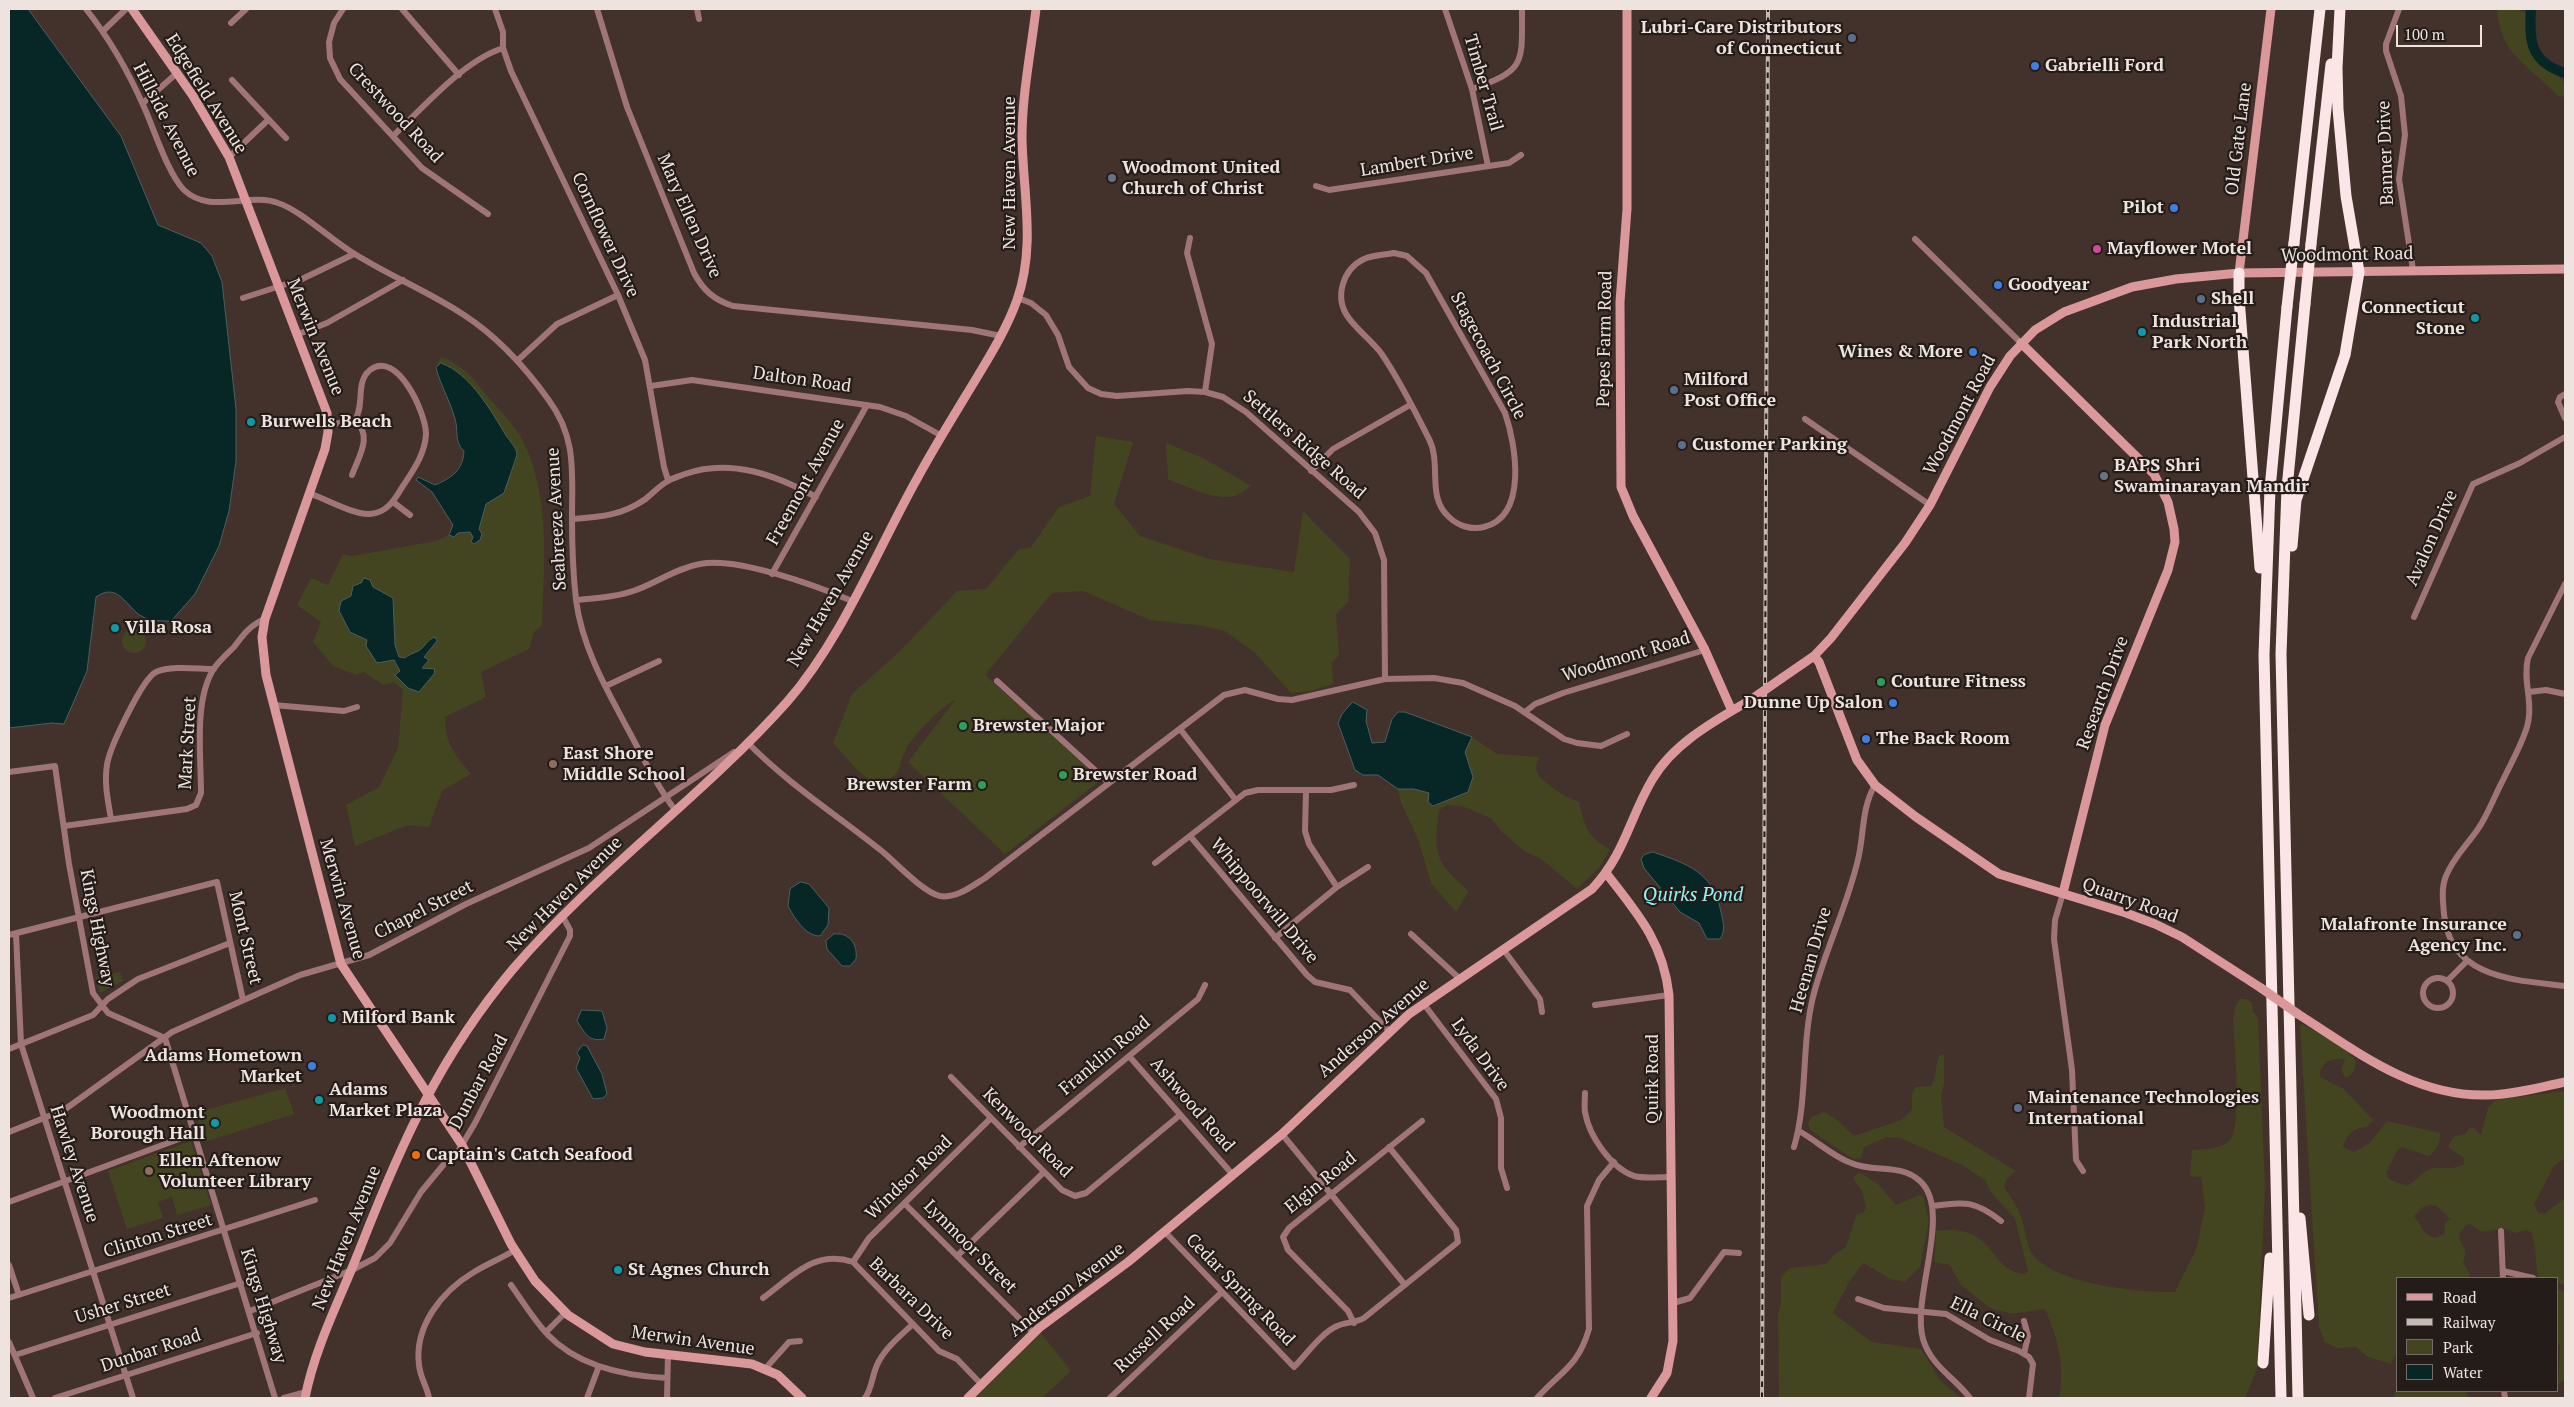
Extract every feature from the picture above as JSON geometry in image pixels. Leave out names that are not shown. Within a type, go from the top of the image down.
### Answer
[{"type":"highway","points":[[2281,1398],[2264,635],[2270,496],[2287,307],[2320,9]]},
{"type":"highway","points":[[2298,1398],[2281,675],[2287,488],[2304,304],[2339,9]]},
{"type":"highway","points":[[2281,675],[2296,500],[2345,355],[2359,272],[2346,196],[2338,109],[2339,9]]},
{"type":"highway","points":[[2239,273],[2239,298],[2250,415],[2264,635]]},
{"type":"highway","points":[[2291,1117],[2309,1316]]},
{"type":"highway","points":[[2263,1363],[2269,1296],[2275,1159]]},
{"type":"main road","name":"Edgefield Avenue","points":[[132,9],[202,110],[229,157],[246,200]]},
{"type":"main road","name":"New Haven Avenue","points":[[305,1395],[314,1363],[388,1178],[427,1094],[463,1035],[516,966],[563,917],[747,742],[786,702],[813,668],[852,601],[905,500],[1001,336],[1018,298],[1024,268],[1028,224],[1022,130],[1036,9]]},
{"type":"main road","name":"Pepes Farm Road","points":[[1627,9],[1627,209],[1620,302],[1619,476],[1626,503],[1705,650]]},
{"type":"main road","name":"Old Gate Lane","points":[[2239,273],[2271,9]]},
{"type":"main road","name":"Merwin Avenue","points":[[246,200],[296,335],[324,403],[329,425],[325,449],[265,620],[262,637],[263,662],[273,705],[341,964],[462,1145],[515,1250],[535,1281],[565,1313],[613,1344],[636,1351],[738,1362],[765,1369],[778,1375],[802,1398]]},
{"type":"main road","name":"Woodmont Road","points":[[1782,678],[1814,656],[1840,627],[1888,565],[1930,505],[2000,369],[2021,344],[2042,324],[2064,312],[2132,287],[2176,279],[2239,273],[2565,269]]},
{"type":"main road","name":"Research Drive","points":[[2021,344],[2154,474],[2166,497],[2174,529],[2174,549],[2168,570],[2105,725],[2063,894]]},
{"type":"main road","name":"Woodmont Road","points":[[1705,650],[1732,711]]},
{"type":"main road","name":"Quarry Road","points":[[1814,656],[1819,662],[1857,760],[1875,785],[1999,874],[2126,913],[2169,931],[2384,1068],[2415,1082],[2440,1090],[2476,1095],[2495,1095],[2565,1082]]},
{"type":"main road","name":"Anderson Avenue","points":[[968,1398],[1034,1333],[1165,1232],[1282,1134],[1423,1003],[1592,889],[1606,873],[1621,850],[1651,781],[1667,759],[1679,747],[1782,678]]},
{"type":"main road","name":"Quirk Road","points":[[1606,873],[1650,932],[1662,957],[1669,995],[1673,1341],[1670,1366],[1651,1398]]},
{"type":"street","name":"Hillside Avenue","points":[[86,9],[103,31],[142,103],[165,155],[184,189],[202,200],[246,200]]},
{"type":"street","points":[[103,31],[126,9]]},
{"type":"street","points":[[231,24],[246,9]]},
{"type":"street","name":"Crestwood Road","points":[[343,9],[330,36],[329,50],[333,66],[340,80],[435,178],[488,214]]},
{"type":"street","points":[[402,9],[459,75]]},
{"type":"street","name":"Cornflower Drive","points":[[495,9],[503,32],[503,48],[515,80],[618,295],[645,360],[668,480]]},
{"type":"street","name":"Mary Ellen Drive","points":[[597,9],[638,137],[694,273],[707,293],[720,302],[733,306],[972,330],[1001,336]]},
{"type":"street","points":[[697,9],[700,19]]},
{"type":"street","name":"Timber Trail","points":[[1444,9],[1472,89],[1488,166]]},
{"type":"street","points":[[1472,89],[1500,79],[1516,65],[1522,46],[1522,9]]},
{"type":"street","name":"Banner Drive","points":[[2399,9],[2386,44],[2386,51],[2401,96],[2405,135],[2399,179],[2413,270]]},
{"type":"street","points":[[393,136],[459,75],[489,52],[503,48]]},
{"type":"street","points":[[142,103],[177,73]]},
{"type":"street","points":[[232,80],[286,138]]},
{"type":"street","points":[[229,157],[268,120]]},
{"type":"street","name":"Lambert Drive","points":[[1316,186],[1329,190],[1509,163],[1521,155]]},
{"type":"street","name":"Seabreeze Avenue","points":[[246,200],[255,198],[283,205],[354,254],[466,316],[518,360],[555,409],[568,436],[572,458],[572,519],[576,600],[586,642],[606,686],[666,797],[675,810]]},
{"type":"street","points":[[1190,238],[1187,253],[1212,344],[1205,392]]},
{"type":"street","points":[[1915,238],[2021,344]]},
{"type":"street","name":"Stagecoach Circle","points":[[1394,253],[1407,256],[1426,273],[1505,413],[1513,439],[1514,493],[1509,508],[1499,519],[1486,526],[1468,527],[1455,522],[1444,512],[1436,496],[1436,458],[1433,446],[1410,405],[1382,354],[1350,320],[1342,307],[1340,296],[1345,278],[1354,267],[1368,258],[1394,253]]},
{"type":"street","points":[[242,298],[302,279],[354,254]]},
{"type":"street","points":[[296,335],[327,323],[403,280]]},
{"type":"street","points":[[518,360],[557,324],[618,295]]},
{"type":"street","name":"Settlers Ridge Road","points":[[1018,298],[1031,303],[1046,316],[1058,335],[1069,367],[1077,378],[1094,391],[1117,396],[1188,391],[1205,392],[1222,397],[1238,406],[1362,516],[1375,533],[1381,546],[1384,567],[1384,680]]},
{"type":"street","points":[[309,493],[366,514],[379,512],[393,502],[418,462],[424,446],[426,428],[421,410],[399,374],[390,367],[377,367],[370,370],[364,378],[355,420]]},
{"type":"street","name":"Dalton Road","points":[[651,386],[692,380],[867,405],[894,411],[942,436]]},
{"type":"street","points":[[2565,394],[2560,397],[2558,402],[2565,418]]},
{"type":"street","name":"Freemont Avenue","points":[[772,574],[867,405]]},
{"type":"street","points":[[1311,471],[1333,449],[1410,405]]},
{"type":"street","points":[[1805,419],[1930,505]]},
{"type":"street","points":[[329,425],[355,420]]},
{"type":"street","points":[[352,475],[365,438],[364,430],[355,420]]},
{"type":"street","name":"Avalon Drive","points":[[2414,617],[2473,484],[2520,462],[2565,437]]},
{"type":"street","points":[[572,519],[599,518],[626,511],[645,500],[668,480],[712,468],[739,469],[784,480],[816,497]]},
{"type":"street","points":[[393,502],[410,516]]},
{"type":"street","points":[[576,600],[623,594],[684,568],[702,563],[742,565],[852,601]]},
{"type":"street","points":[[2565,584],[2530,652],[2526,670],[2530,713],[2521,741],[2483,820],[2457,856],[2445,880],[2443,900],[2445,925],[2452,940],[2467,961],[2497,977],[2565,986]]},
{"type":"street","points":[[111,819],[106,786],[107,763],[111,749],[147,680],[161,671],[214,669],[251,626],[265,620]]},
{"type":"street","name":"Woodmont Road","points":[[1525,712],[1535,704],[1563,693],[1705,650]]},
{"type":"street","points":[[606,686],[659,661]]},
{"type":"street","name":"Mark Street","points":[[64,826],[187,809],[198,802],[201,793],[202,703],[214,669]]},
{"type":"street","points":[[747,742],[794,786],[862,836],[932,892],[943,896],[959,893],[985,878],[1224,695],[1238,690],[1292,700],[1384,680],[1434,678],[1454,680],[1525,712],[1564,740],[1601,746],[1627,734]]},
{"type":"street","points":[[997,681],[1108,782]]},
{"type":"street","points":[[2529,692],[2546,690],[2565,694]]},
{"type":"street","points":[[273,705],[344,711],[356,707]]},
{"type":"street","points":[[1180,729],[1235,799]]},
{"type":"street","name":"Chapel Street","points":[[9,1132],[64,1110],[172,1032],[300,976],[379,950],[466,904],[588,848],[739,749]]},
{"type":"street","name":"Kings Highway","points":[[9,772],[55,766],[79,918],[94,993],[102,1007],[113,1016],[165,1038],[257,1333],[275,1398]]},
{"type":"street","points":[[1155,863],[1235,799],[1258,790],[1331,790],[1354,785]]},
{"type":"street","name":"Heenan Drive","points":[[1794,1148],[1799,1131],[1806,1040],[1813,996],[1859,856],[1867,801],[1875,785]]},
{"type":"street","points":[[1306,791],[1305,831],[1308,844],[1338,887]]},
{"type":"street","name":"Whippoorwill Drive","points":[[1190,836],[1306,975],[1315,982],[1350,990],[1390,1032]]},
{"type":"street","points":[[1275,938],[1338,887],[1368,867]]},
{"type":"street","name":"Mont Street","points":[[79,918],[217,882],[243,1000]]},
{"type":"street","name":"Research Drive","points":[[2063,894],[2055,920],[2054,939],[2072,1070],[2076,1160],[2083,1171]]},
{"type":"street","name":"Dunbar Road","points":[[250,1311],[352,1270],[375,1258],[390,1243],[421,1192],[462,1145],[509,1060],[567,943],[570,930],[563,917]]},
{"type":"street","points":[[12,934],[28,928],[79,918]]},
{"type":"street","name":"Hawley Avenue","points":[[12,934],[20,1044],[133,1398]]},
{"type":"street","points":[[1411,934],[1459,978]]},
{"type":"street","points":[[9,1049],[93,1015],[108,999],[138,979],[230,942]]},
{"type":"street","points":[[1503,949],[1540,999],[1542,1012]]},
{"type":"street","points":[[2447,981],[2467,961]]},
{"type":"street","points":[[2436,978],[2447,981],[2453,991],[2451,1002],[2441,1008],[2430,1006],[2424,996],[2426,985],[2436,978]]},
{"type":"street","name":"Franklin Road","points":[[1020,1147],[1198,999],[1205,985]]},
{"type":"street","points":[[1595,1005],[1669,995]]},
{"type":"street","name":"Lyda Drive","points":[[1423,1003],[1496,1098],[1501,1118],[1501,1168],[1507,1188]]},
{"type":"street","name":"Ashwood Road","points":[[1129,1056],[1233,1175]]},
{"type":"street","name":"Kenwood Road","points":[[951,1077],[1044,1172],[1066,1192],[1075,1196],[1084,1195],[1180,1116]]},
{"type":"street","points":[[1585,1093],[1585,1113],[1592,1133],[1614,1162],[1627,1173],[1638,1177],[1670,1177]]},
{"type":"street","name":"Windsor Road","points":[[853,1262],[862,1246],[991,1118]]},
{"type":"street","name":"Elgin Road","points":[[1354,1323],[1348,1312],[1288,1250],[1284,1242],[1287,1230],[1422,1120]]},
{"type":"street","points":[[1799,1131],[1850,1163],[1891,1168],[1913,1176],[1925,1186],[1934,1206],[1921,1310],[1921,1330],[1929,1354],[1940,1369],[1970,1398]]},
{"type":"street","points":[[9,1202],[195,1133]]},
{"type":"street","points":[[1282,1134],[1404,1285]]},
{"type":"street","points":[[1354,1323],[1364,1318],[1455,1247],[1459,1239],[1456,1230],[1389,1147]]},
{"type":"street","points":[[1537,1398],[1570,1367],[1583,1348],[1588,1329],[1587,1206],[1599,1180],[1614,1162]]},
{"type":"street","points":[[957,1256],[1044,1172]]},
{"type":"street","name":"Clinton Street","points":[[9,1298],[315,1200]]},
{"type":"street","points":[[1934,1206],[1967,1202],[1980,1207],[2001,1222]]},
{"type":"street","name":"Lynmoor Street","points":[[905,1204],[1034,1333]]},
{"type":"street","points":[[2501,1231],[2503,1277]]},
{"type":"street","name":"Cedar Spring Road","points":[[1165,1232],[1221,1293],[1294,1367],[1335,1326],[1354,1323]]},
{"type":"street","points":[[429,1398],[421,1376],[418,1355],[422,1335],[433,1310],[456,1284],[515,1250]]},
{"type":"street","points":[[1673,1302],[1690,1298],[1724,1252],[1739,1253]]},
{"type":"street","name":"Barbara Drive","points":[[763,1298],[815,1261],[834,1258],[853,1262],[939,1350],[957,1359],[982,1385]]},
{"type":"street","points":[[9,1265],[19,1295]]},
{"type":"street","points":[[2503,1271],[2529,1277]]},
{"type":"street","name":"Usher Street","points":[[15,1355],[241,1284]]},
{"type":"street","points":[[511,1285],[546,1332],[570,1350],[599,1366],[626,1374],[667,1378]]},
{"type":"street","name":"Russell Road","points":[[1110,1398],[1221,1293]]},
{"type":"street","name":"Ella Circle","points":[[1858,1299],[1884,1308],[1921,1310],[1946,1314],[1990,1340],[2024,1354],[2033,1364],[2029,1398]]},
{"type":"street","points":[[546,1332],[565,1313]]},
{"type":"street","points":[[2024,1321],[2028,1336],[2024,1354]]},
{"type":"street","points":[[865,1398],[882,1357],[913,1324]]},
{"type":"street","name":"Dunbar Road","points":[[55,1398],[257,1333]]},
{"type":"street","points":[[765,1369],[790,1342],[800,1341]]},
{"type":"street","points":[[9,1342],[33,1398]]},
{"type":"street","points":[[667,1398],[668,1354]]},
{"type":"street","points":[[587,1398],[599,1366]]},
{"type":"street","points":[[284,1398],[305,1395]]},
{"type":"green space","points":[[2497,9],[2516,9],[2533,17],[2532,50],[2565,83],[2565,97],[2558,96],[2518,59],[2510,49],[2504,38]]},
{"type":"green space","points":[[441,357],[449,360],[474,380],[516,430],[532,463],[542,508],[544,532],[542,626],[534,632],[529,649],[481,672],[486,697],[445,717],[445,726],[452,748],[471,774],[442,791],[429,827],[408,825],[355,846],[346,805],[379,787],[398,748],[403,690],[394,682],[383,685],[364,672],[356,675],[333,666],[313,642],[321,622],[297,605],[311,578],[328,585],[343,554],[352,556],[436,541],[449,535],[454,537],[458,533],[470,532],[473,537],[471,542],[479,529],[486,504],[504,493],[510,470],[516,462],[502,431],[478,395],[441,363],[437,364]],"holes":[[[361,583],[393,598],[395,645],[399,657],[405,658],[418,651],[430,639],[435,637],[437,641],[424,657],[429,661],[422,668],[434,674],[427,682],[396,675],[400,671],[394,660],[377,662],[368,640],[341,602],[351,596]]]},
{"type":"green space","points":[[1096,436],[1133,442],[1114,504],[1140,536],[1209,559],[1294,572],[1303,511],[1350,559],[1348,602],[1336,614],[1339,655],[1332,663],[1333,684],[1310,691],[1291,693],[1255,653],[1225,631],[1204,626],[1150,620],[1083,591],[1052,593],[985,675],[1101,780],[1005,854],[908,762],[955,700],[937,713],[916,735],[908,746],[898,770],[891,778],[884,781],[874,783],[858,771],[833,743],[852,694],[899,652],[957,591],[986,589],[1018,550],[1031,547],[1059,507],[1090,496]]},
{"type":"green space","points":[[1166,443],[1205,459],[1251,486],[1237,495],[1222,497],[1202,493],[1168,479]]},
{"type":"green space","points":[[134,629],[142,633],[146,641],[142,649],[134,653],[126,649],[122,641],[126,633]]},
{"type":"green space","points":[[1472,737],[1497,754],[1539,757],[1536,769],[1542,779],[1561,793],[1579,802],[1588,830],[1597,841],[1610,849],[1599,868],[1577,889],[1540,858],[1525,852],[1501,831],[1491,818],[1462,806],[1448,805],[1439,810],[1436,837],[1439,856],[1449,872],[1469,891],[1456,912],[1431,883],[1418,839],[1401,803],[1398,789],[1414,789],[1429,793],[1433,806],[1468,792],[1473,777],[1465,752]]},
{"type":"green space","points":[[120,972],[123,981],[100,993],[95,977]]},
{"type":"green space","points":[[2240,999],[2246,999],[2251,1002],[2253,1012],[2258,1018],[2265,1186],[2257,1369],[2245,1398],[2059,1398],[2061,1364],[2054,1331],[2045,1309],[2012,1314],[1990,1308],[1960,1284],[1950,1265],[1934,1262],[1936,1231],[1956,1230],[1971,1234],[1981,1240],[2004,1265],[2013,1271],[2025,1274],[2028,1271],[2015,1219],[1990,1191],[1985,1180],[1962,1165],[1900,1138],[1887,1137],[1864,1147],[1861,1158],[1853,1159],[1810,1130],[1808,1123],[1811,1117],[1824,1112],[1835,1118],[1854,1136],[1901,1120],[1912,1110],[1912,1093],[1916,1087],[1931,1086],[1939,1056],[1944,1054],[1944,1084],[1941,1096],[1944,1127],[2016,1171],[2006,1180],[2004,1187],[2019,1211],[2030,1250],[2040,1262],[2055,1271],[2096,1284],[2140,1291],[2175,1292],[2196,1250],[2205,1208],[2201,1177],[2190,1176],[2192,1150],[2225,1144],[2233,1133],[2236,1120],[2236,1065],[2233,1021],[2235,1007]]},
{"type":"green space","points":[[2303,1024],[2339,1045],[2352,1055],[2356,1061],[2354,1071],[2348,1077],[2345,1077],[2341,1070],[2345,1059],[2335,1059],[2327,1062],[2320,1072],[2320,1077],[2344,1089],[2373,1120],[2366,1127],[2351,1132],[2343,1147],[2354,1152],[2370,1143],[2387,1121],[2440,1133],[2434,1152],[2428,1156],[2402,1147],[2397,1150],[2386,1173],[2389,1179],[2406,1186],[2428,1170],[2454,1168],[2464,1164],[2464,1158],[2449,1148],[2449,1144],[2454,1136],[2466,1134],[2469,1128],[2474,1128],[2481,1135],[2488,1108],[2495,1100],[2565,1091],[2565,1158],[2554,1166],[2534,1204],[2538,1213],[2544,1214],[2565,1198],[2565,1285],[2559,1283],[2559,1277],[2538,1277],[2531,1232],[2526,1230],[2515,1233],[2504,1228],[2482,1232],[2470,1224],[2466,1225],[2459,1234],[2465,1250],[2463,1263],[2470,1274],[2469,1277],[2396,1277],[2396,1353],[2391,1364],[2368,1357],[2356,1347],[2337,1348],[2325,1342],[2319,1327],[2300,1026]],"holes":[[[2430,1205],[2437,1206],[2450,1219],[2445,1223],[2444,1234],[2435,1238],[2426,1234],[2414,1216],[2423,1207]]]},
{"type":"green space","points":[[285,1088],[294,1114],[204,1142],[195,1113]]},
{"type":"green space","points":[[191,1141],[211,1205],[177,1215],[172,1197],[158,1202],[163,1218],[127,1229],[108,1171]]},
{"type":"green space","points":[[1859,1172],[1878,1184],[1896,1205],[1919,1195],[1923,1196],[1929,1221],[1920,1267],[1905,1282],[1891,1279],[1863,1263],[1849,1282],[1833,1313],[1872,1342],[1921,1349],[1940,1380],[1961,1398],[1779,1398],[1778,1313],[1781,1304],[1781,1277],[1790,1268],[1826,1264],[1835,1254],[1846,1247],[1857,1214],[1863,1213],[1866,1208],[1862,1191],[1853,1178]]},
{"type":"green space","points":[[2559,1290],[2565,1291],[2565,1379],[2559,1383]]},
{"type":"green space","points":[[1041,1333],[1071,1371],[1042,1398],[975,1398]]},
{"type":"green space","points":[[2396,1389],[2396,1392],[2466,1392],[2468,1396],[2467,1398],[2394,1397]]},
{"type":"water","points":[[9,9],[28,9],[121,136],[158,225],[201,243],[212,256],[222,282],[236,409],[236,461],[229,511],[219,546],[195,594],[171,621],[153,620],[143,617],[122,598],[111,592],[96,597],[87,671],[64,724],[52,723],[9,728]]},
{"type":"water","points":[[441,363],[452,368],[471,384],[487,405],[517,453],[504,493],[486,504],[479,529],[482,534],[480,540],[474,544],[471,542],[473,537],[470,532],[458,533],[454,537],[449,535],[453,525],[432,492],[416,480],[418,477],[435,485],[455,473],[459,469],[463,458],[464,451],[458,442],[454,416],[436,368]]},
{"type":"water","points":[[364,578],[370,580],[373,587],[393,598],[395,645],[399,657],[405,658],[418,651],[430,639],[435,637],[437,641],[424,657],[429,660],[422,668],[435,669],[434,674],[419,692],[408,688],[395,675],[400,671],[394,660],[377,663],[366,646],[367,640],[350,632],[339,611],[341,601],[351,596],[353,586],[361,583]]},
{"type":"water","points":[[1353,702],[1367,710],[1366,721],[1372,743],[1385,742],[1392,719],[1398,712],[1405,712],[1472,737],[1465,752],[1473,777],[1468,792],[1433,806],[1428,802],[1429,793],[1414,789],[1398,789],[1378,775],[1363,775],[1355,770],[1338,723],[1342,714]]},
{"type":"water","name":"Quirks Pond","points":[[1653,852],[1688,866],[1712,887],[1717,898],[1723,923],[1720,939],[1707,939],[1699,923],[1680,912],[1644,868],[1641,859],[1644,855]]},
{"type":"water","points":[[801,882],[809,884],[829,908],[828,925],[820,936],[810,933],[805,929],[788,906],[790,889]]},
{"type":"water","points":[[834,934],[848,937],[856,948],[856,959],[850,966],[842,966],[827,949],[826,941]]},
{"type":"water","points":[[582,1010],[602,1011],[607,1028],[604,1039],[599,1040],[587,1036],[577,1021]]},
{"type":"water","points":[[583,1045],[587,1046],[602,1074],[607,1094],[603,1098],[593,1099],[576,1068],[580,1058],[577,1053]]},
{"type":"waterway","points":[[2531,9],[2531,31],[2534,49],[2545,63],[2565,73]]},
{"type":"railway","points":[[1762,1398],[1768,9]]},
{"type":"place","name":"Lubri-Care Distributors of Connecticut","points":[[1852,38]]},
{"type":"place","name":"Gabrielli Ford","points":[[2035,66]]},
{"type":"place","name":"Woodmont United Church of Christ","points":[[1112,178]]},
{"type":"place","name":"Pilot","points":[[2174,208]]},
{"type":"place","name":"Mayflower Motel","points":[[2097,249]]},
{"type":"place","name":"Goodyear","points":[[1998,285]]},
{"type":"place","name":"Shell","points":[[2201,299]]},
{"type":"place","name":"Connecticut Stone","points":[[2475,318]]},
{"type":"place","name":"Industrial Park North","points":[[2142,332]]},
{"type":"place","name":"Wines & More","points":[[1973,352]]},
{"type":"place","name":"Milford Post Office","points":[[1674,390]]},
{"type":"place","name":"Burwells Beach","points":[[251,422]]},
{"type":"place","name":"Customer Parking","points":[[1682,445]]},
{"type":"place","name":"BAPS Shri Swaminarayan Mandir","points":[[2104,476]]},
{"type":"place","name":"Villa Rosa","points":[[115,628]]},
{"type":"place","name":"Couture Fitness","points":[[1881,682]]},
{"type":"place","name":"Dunne Up Salon","points":[[1893,703]]},
{"type":"place","name":"Brewster Major","points":[[963,726]]},
{"type":"place","name":"The Back Room","points":[[1866,739]]},
{"type":"place","name":"East Shore Middle School","points":[[553,764]]},
{"type":"place","name":"Brewster Road","points":[[1063,775]]},
{"type":"place","name":"Brewster Farm","points":[[982,785]]},
{"type":"place","name":"Malafronte Insurance Agency Inc.","points":[[2517,935]]},
{"type":"place","name":"Milford Bank","points":[[332,1018]]},
{"type":"place","name":"Adams Hometown Market","points":[[312,1066]]},
{"type":"place","name":"Adams Market Plaza","points":[[319,1100]]},
{"type":"place","name":"Maintenance Technologies International","points":[[2018,1108]]},
{"type":"place","name":"Woodmont Borough Hall","points":[[215,1123]]},
{"type":"place","name":"Captain's Catch Seafood","points":[[416,1155]]},
{"type":"place","name":"Ellen Aftenow Volunteer Library","points":[[149,1171]]},
{"type":"place","name":"St Agnes Church","points":[[618,1270]]}]
